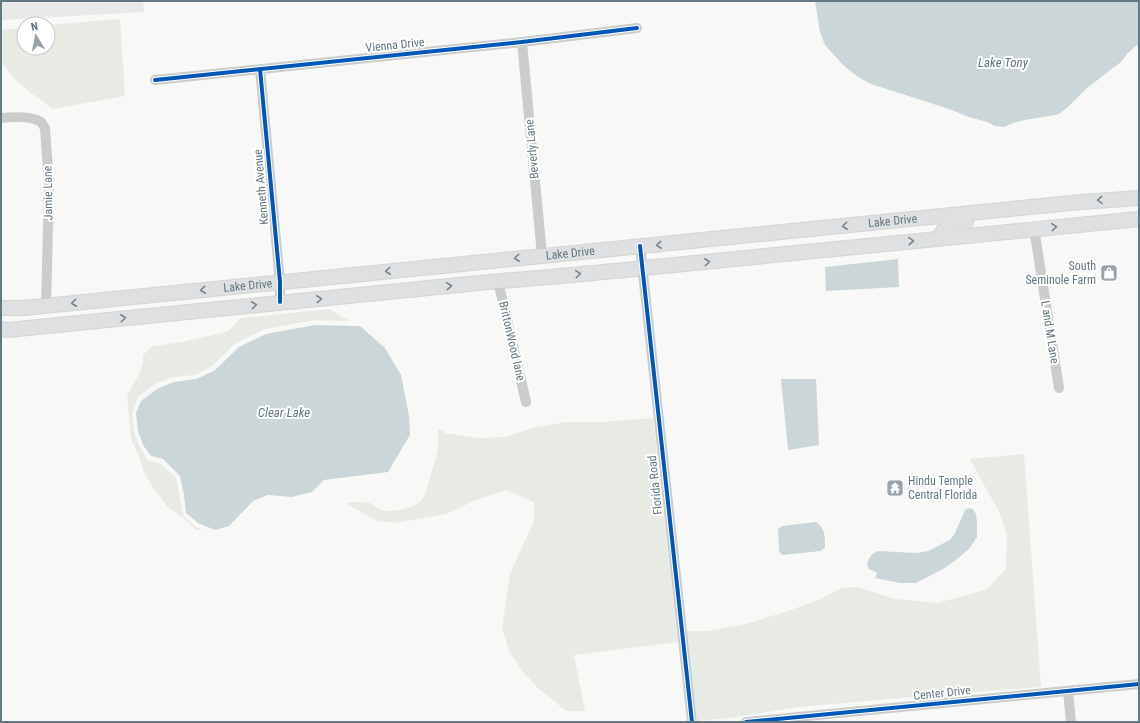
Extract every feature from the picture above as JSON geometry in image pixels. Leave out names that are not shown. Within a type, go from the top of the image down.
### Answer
[{"type":"main road","name":"Lake Drive","points":[[1,308],[46,306],[542,255],[1082,202],[1139,198]]},
{"type":"main road","points":[[938,239],[942,230],[954,223],[1061,212],[1082,202]]},
{"type":"main road","name":"Lake Drive","points":[[1,330],[498,281],[642,269],[872,244],[1139,219]]},
{"type":"main road","points":[[869,223],[872,244]]},
{"type":"street","name":"Vienna Drive","points":[[155,80],[522,42],[637,28]]},
{"type":"street","name":"Beverly Lane","points":[[522,42],[542,255]]},
{"type":"street","name":"Kenneth Avenue","points":[[260,69],[280,282],[280,302]]},
{"type":"street","name":"Jamie Lane","points":[[1,118],[12,117],[32,119],[41,122],[45,128],[49,185],[46,306]]},
{"type":"street","name":"L and M Lane","points":[[1034,228],[1059,388]]},
{"type":"street","name":"Florida Road","points":[[640,246],[692,722]]},
{"type":"street","name":"BrittonWood lane","points":[[498,281],[526,402]]},
{"type":"street","name":"Center Drive","points":[[746,722],[1139,684]]},
{"type":"street","points":[[1068,691],[1071,722]]},
{"type":"shaded area","points":[[1,1],[143,1],[144,12],[56,17],[16,16],[16,19],[1,20]]},
{"type":"shaded area","points":[[120,19],[125,96],[53,109],[15,79],[4,65],[1,58],[1,30],[16,29],[16,56],[56,56],[56,24]]},
{"type":"shaded area","points":[[329,309],[350,321],[315,320],[265,329],[236,343],[212,366],[195,375],[173,377],[155,384],[138,397],[132,413],[134,432],[139,446],[148,460],[161,464],[176,478],[183,515],[196,527],[203,530],[196,530],[182,516],[167,506],[152,486],[144,472],[139,456],[131,439],[127,396],[141,370],[143,355],[153,346],[182,342],[226,332],[241,318]]},
{"type":"shaded area","points":[[653,418],[678,642],[574,655],[585,711],[566,711],[537,687],[524,673],[509,651],[502,628],[510,574],[534,521],[534,502],[506,490],[476,500],[446,514],[395,523],[377,521],[345,503],[370,503],[385,511],[400,510],[414,506],[422,500],[426,492],[438,449],[438,430],[445,433],[478,438],[506,437],[532,428],[566,422],[603,422]]},
{"type":"shaded area","points":[[1024,454],[1041,687],[798,707],[730,718],[697,721],[687,631],[707,631],[746,624],[819,600],[841,588],[857,587],[895,599],[937,603],[986,590],[1006,569],[1007,536],[999,511],[970,459]]},
{"type":"water","name":"Lake Tony","points":[[815,1],[1139,1],[1139,43],[1121,62],[1087,88],[1059,114],[1025,120],[1004,127],[995,126],[949,109],[871,84],[858,77],[843,65],[825,45],[820,32]]},
{"type":"water","points":[[898,259],[899,287],[826,291],[825,267]]},
{"type":"water","name":"Clear Lake","points":[[315,325],[360,326],[385,348],[401,375],[409,416],[410,435],[388,472],[324,480],[312,492],[292,497],[268,495],[253,501],[229,526],[215,530],[198,523],[186,513],[180,476],[163,459],[151,456],[143,445],[138,431],[136,413],[141,401],[157,389],[174,382],[196,379],[214,371],[239,347],[266,334]]},
{"type":"water","points":[[781,379],[816,379],[819,445],[788,450]]},
{"type":"water","points":[[969,508],[973,509],[976,514],[977,537],[969,549],[956,560],[943,569],[916,583],[900,583],[875,578],[877,573],[869,569],[867,564],[874,553],[878,551],[916,553],[928,551],[950,540],[955,533],[965,510]]},
{"type":"water","points":[[816,522],[823,530],[825,536],[825,547],[821,551],[782,555],[779,551],[778,529],[782,526]]},
{"type":"cycle path","points":[[155,80],[522,42],[637,28]]},
{"type":"cycle path","points":[[260,69],[280,282],[280,302]]},
{"type":"cycle path","points":[[640,246],[692,722]]},
{"type":"cycle path","points":[[746,722],[1139,684]]},
{"type":"place","name":"South Seminole Farm","points":[[1109,273]]},
{"type":"place","name":"Hindu Temple Central Florida","points":[[895,488]]}]
